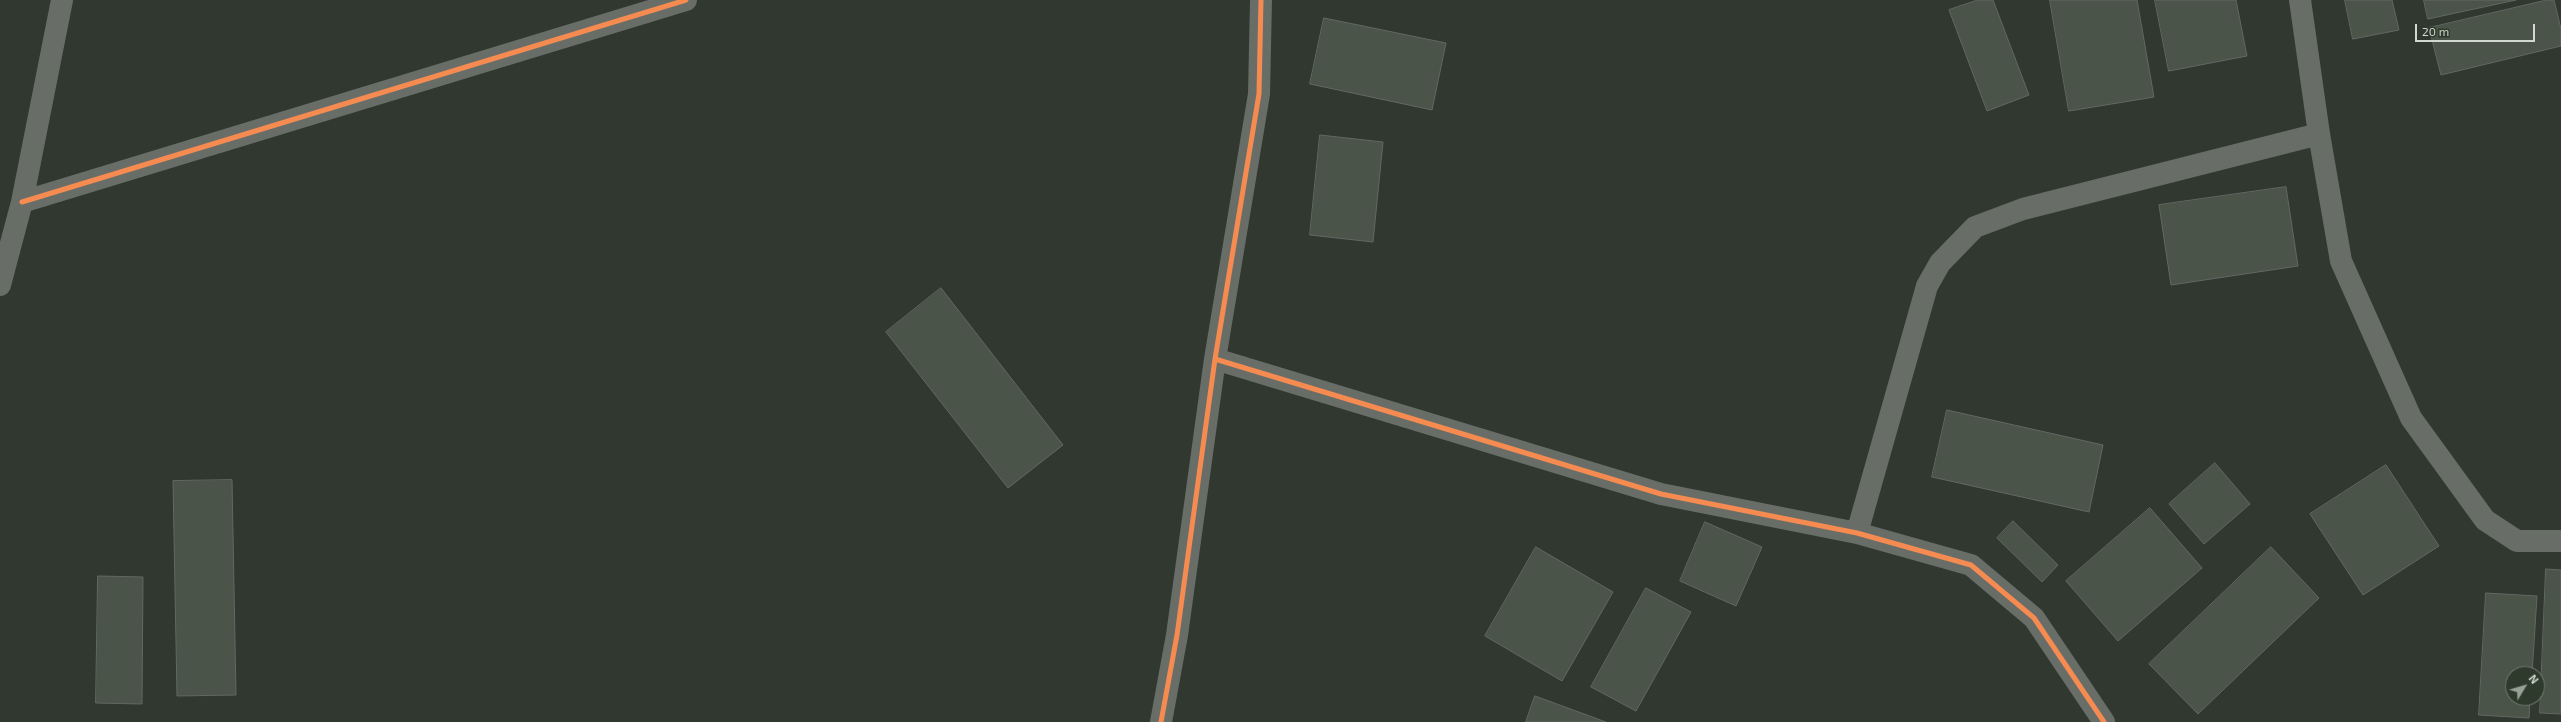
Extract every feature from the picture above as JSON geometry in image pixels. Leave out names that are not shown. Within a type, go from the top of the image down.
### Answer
[{"type":"street","points":[[0,284],[22,202],[62,0]]},
{"type":"street","points":[[22,202],[686,0]]},
{"type":"street","points":[[1161,722],[1177,635],[1215,359],[1259,94],[1261,0]]},
{"type":"street","points":[[2300,0],[2319,134],[2341,261],[2411,418],[2485,520],[2517,541],[2561,541]]},
{"type":"street","points":[[1857,532],[1927,286],[1940,263],[1975,227],[2023,209],[2319,134]]},
{"type":"street","points":[[1215,359],[1661,494],[1857,532],[1971,565],[2034,618],[2104,722]]},
{"type":"building","points":[[1978,0],[1993,0],[2029,95],[1987,111],[1949,10]]},
{"type":"building","points":[[2050,0],[2137,0],[2154,97],[2069,111]]},
{"type":"building","points":[[2155,0],[2236,0],[2247,56],[2169,71]]},
{"type":"building","points":[[2345,0],[2392,0],[2399,30],[2353,39]]},
{"type":"building","points":[[2424,0],[2516,0],[2428,19]]},
{"type":"building","points":[[2547,0],[2554,0],[2561,29],[2561,46],[2441,75],[2429,28]]},
{"type":"building","points":[[1324,18],[1446,43],[1432,110],[1310,84]]},
{"type":"building","points":[[1320,135],[1383,142],[1373,242],[1310,235]]},
{"type":"building","points":[[2286,187],[2298,266],[2171,285],[2159,205]]},
{"type":"building","points":[[941,288],[1063,445],[1008,488],[886,332]]},
{"type":"building","points":[[1947,410],[2103,445],[2089,512],[1932,477]]},
{"type":"building","points":[[2215,463],[2250,504],[2204,544],[2169,504]]},
{"type":"building","points":[[2386,465],[2439,546],[2363,595],[2310,514]]},
{"type":"building","points":[[232,480],[236,695],[177,696],[173,481]]},
{"type":"building","points":[[2150,508],[2202,568],[2118,641],[2066,581]]},
{"type":"building","points":[[2013,521],[2058,565],[2042,582],[1997,538]]},
{"type":"building","points":[[1705,522],[1762,547],[1736,606],[1680,581]]},
{"type":"building","points":[[1536,547],[1613,592],[1562,681],[1485,636]]},
{"type":"building","points":[[2271,547],[2319,598],[2198,714],[2149,664]]},
{"type":"building","points":[[2546,569],[2561,570],[2561,714],[2540,713],[2540,706],[2545,706],[2545,666],[2542,666]]},
{"type":"building","points":[[98,576],[143,577],[142,704],[96,703]]},
{"type":"building","points":[[1646,588],[1691,612],[1636,711],[1591,687]]},
{"type":"building","points":[[2486,593],[2537,596],[2533,666],[2505,666],[2505,706],[2530,706],[2529,718],[2479,715]]},
{"type":"building","points":[[1535,696],[1606,722],[1526,722]]},
{"type":"cycle path","points":[[22,202],[686,0]]},
{"type":"cycle path","points":[[1161,722],[1177,635],[1215,359],[1259,94],[1261,0]]},
{"type":"cycle path","points":[[1215,359],[1661,494],[1857,533],[1971,565],[2034,618],[2104,722]]}]
